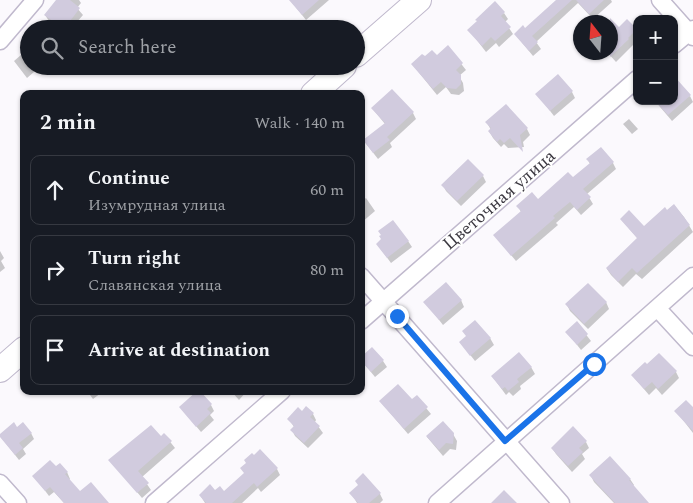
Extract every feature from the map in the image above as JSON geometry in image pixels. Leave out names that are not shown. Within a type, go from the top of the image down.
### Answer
[{"type":"street","points":[[0,41],[35,0]]},
{"type":"street","points":[[365,47],[419,0]]},
{"type":"street","points":[[660,0],[692,33],[678,42]]},
{"type":"street","points":[[317,90],[334,75]]},
{"type":"street","name":"Цветочная улица","points":[[365,318],[633,82]]},
{"type":"street","points":[[436,503],[693,276]]},
{"type":"street","points":[[365,280],[561,503]]},
{"type":"street","points":[[657,308],[693,347]]},
{"type":"street","points":[[0,370],[20,352]]},
{"type":"street","points":[[154,503],[277,395]]},
{"type":"street","points":[[0,483],[18,503]]},
{"type":"building","points":[[56,0],[70,0],[80,8],[71,20],[51,20],[44,15]]},
{"type":"building","points":[[289,0],[319,0],[302,15]]},
{"type":"building","points":[[556,0],[572,0],[532,36],[538,42],[529,51],[514,34],[523,25],[525,28]]},
{"type":"building","points":[[576,0],[604,0],[589,14]]},
{"type":"building","points":[[495,1],[505,12],[501,16],[511,27],[495,41],[491,37],[482,46],[467,30]]},
{"type":"building","points":[[627,19],[633,25],[633,33],[618,49],[618,26]]},
{"type":"building","points":[[448,45],[463,63],[456,70],[461,75],[461,84],[456,89],[447,88],[441,82],[433,89],[411,64],[422,54],[425,56],[432,50],[437,55]]},
{"type":"building","points":[[558,74],[573,91],[550,111],[535,94]]},
{"type":"building","points":[[678,80],[691,95],[668,115],[659,105],[678,105]]},
{"type":"building","points":[[392,89],[414,112],[387,137],[390,140],[373,153],[365,143],[365,138],[385,123],[371,108]]},
{"type":"building","points":[[506,104],[528,128],[520,135],[523,152],[510,138],[504,143],[500,139],[497,142],[488,131],[491,128],[485,122]]},
{"type":"building","points":[[601,147],[614,162],[583,189],[591,197],[577,210],[570,202],[553,216],[555,218],[511,256],[493,235],[521,211],[516,206],[532,192],[538,199],[568,172],[573,177],[590,163],[586,159]]},
{"type":"building","points":[[468,159],[484,175],[457,201],[441,185]]},
{"type":"building","points":[[674,204],[690,225],[637,273],[632,268],[618,282],[606,268],[637,238],[620,219],[629,210],[644,226],[665,207],[667,210]]},
{"type":"building","points":[[393,220],[409,241],[387,258],[376,244],[381,239],[378,231]]},
{"type":"building","points":[[446,282],[462,300],[439,320],[423,302]]},
{"type":"building","points":[[588,283],[607,302],[584,324],[565,304]]},
{"type":"building","points":[[475,320],[491,338],[470,356],[459,342],[466,336],[462,331]]},
{"type":"building","points":[[577,321],[588,334],[577,345],[565,332]]},
{"type":"building","points":[[372,347],[384,360],[371,372],[365,365],[365,353]]},
{"type":"building","points":[[519,352],[532,367],[517,379],[519,382],[508,391],[505,387],[502,389],[491,376]]},
{"type":"building","points":[[659,353],[677,371],[658,389],[652,382],[644,389],[631,375],[645,362],[647,364]]},
{"type":"building","points":[[398,384],[412,399],[417,395],[428,407],[404,429],[379,401]]},
{"type":"building","points":[[192,395],[204,395],[212,404],[207,409],[211,413],[196,427],[179,407]]},
{"type":"building","points":[[686,400],[693,407],[693,431],[674,411]]},
{"type":"building","points":[[306,406],[314,413],[310,417],[320,426],[304,443],[290,430],[294,426],[287,419],[298,407],[302,411]]},
{"type":"building","points":[[443,421],[454,433],[453,444],[446,443],[439,450],[426,436]]},
{"type":"building","points":[[14,422],[17,427],[23,422],[32,433],[19,443],[23,448],[15,455],[0,437],[0,434]]},
{"type":"building","points":[[151,425],[161,436],[164,433],[172,441],[138,471],[149,483],[137,493],[108,460]]},
{"type":"building","points":[[573,426],[587,441],[579,448],[583,452],[568,466],[551,448]]},
{"type":"building","points":[[260,449],[278,468],[257,487],[254,483],[232,503],[206,503],[199,495],[210,484],[215,490],[220,486],[224,491],[244,473],[240,468],[246,463],[244,460],[252,453],[254,455]]},
{"type":"building","points":[[610,456],[649,503],[615,503],[589,475]]},
{"type":"building","points":[[50,460],[56,466],[60,463],[68,472],[65,474],[80,491],[91,482],[109,503],[64,503],[50,487],[45,491],[32,476]]},
{"type":"building","points":[[363,473],[381,493],[369,503],[358,503],[349,493],[358,485],[355,481]]},
{"type":"building","points":[[504,490],[517,503],[491,503]]},
{"type":"route","points":[[397,316],[505,441],[594,364]]}]
